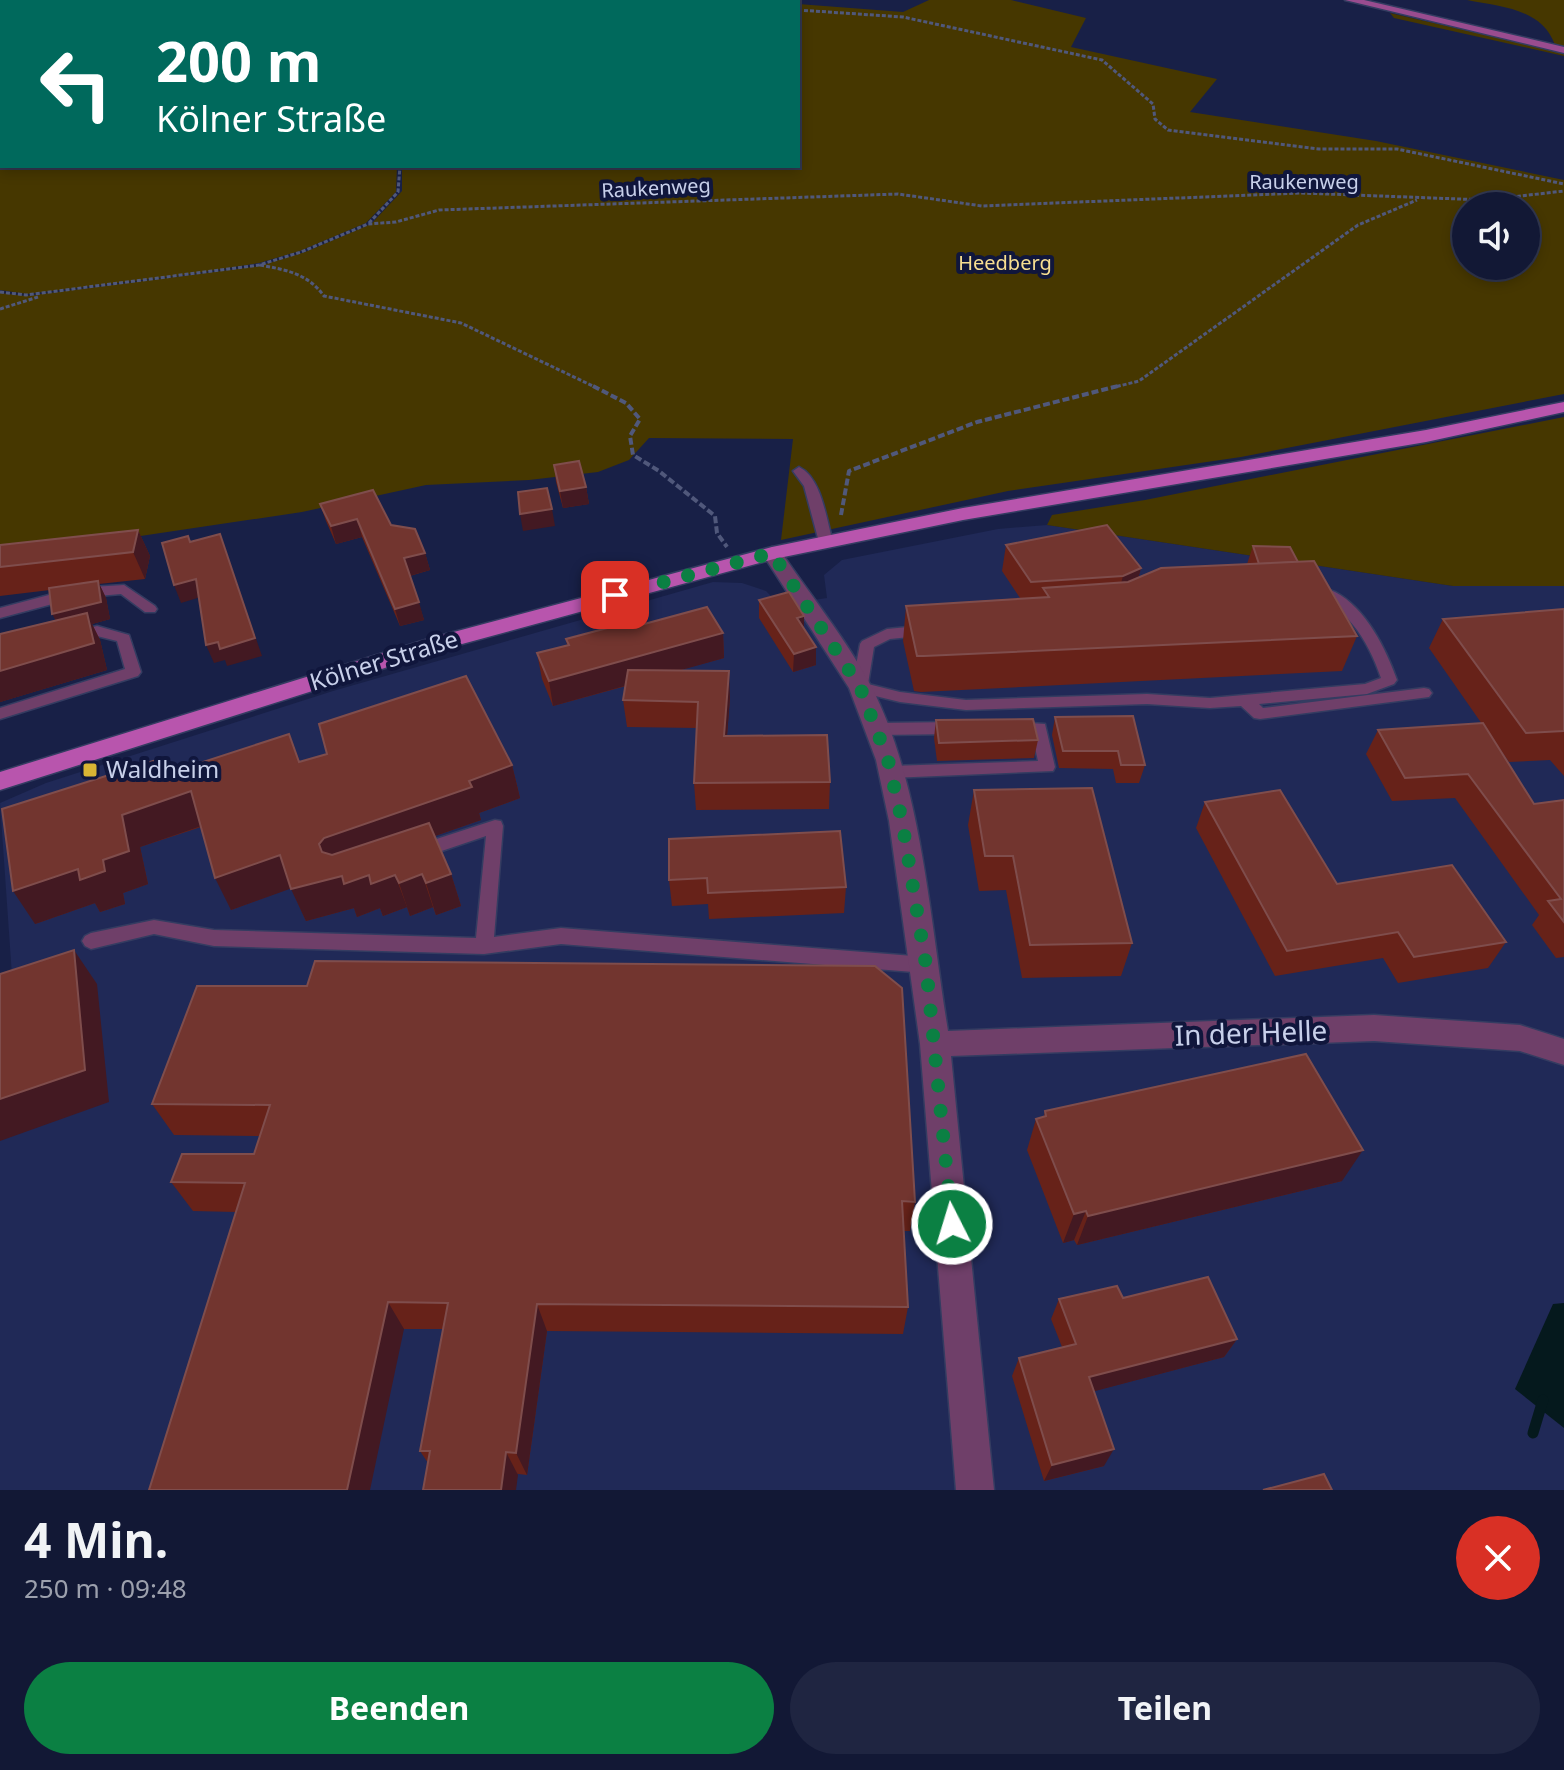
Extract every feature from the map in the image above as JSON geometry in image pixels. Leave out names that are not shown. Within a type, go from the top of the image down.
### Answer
[{"type":"main road","name":"Kölner Straße","points":[[0,781],[443,642],[772,553],[963,514],[1426,436],[1564,407]]},
{"type":"street","points":[[1350,0],[1564,50]]},
{"type":"street","points":[[772,553],[860,687],[878,729],[891,772],[926,965],[975,1490]]},
{"type":"street","name":"In der Helle","points":[[935,1044],[1374,1028],[1520,1038],[1564,1052]]},
{"type":"lane","points":[[799,471],[810,486],[831,541]]},
{"type":"lane","points":[[0,613],[75,593],[124,589],[150,609]]},
{"type":"lane","points":[[1304,589],[1331,596],[1354,615],[1383,660],[1389,680],[1367,689],[1210,703],[1147,699],[966,705],[900,697],[860,687],[867,644],[887,634],[949,628],[999,618],[1119,609],[1149,596],[1304,589]]},
{"type":"lane","points":[[0,714],[133,672],[124,638],[97,631],[55,641]]},
{"type":"lane","points":[[1245,700],[1260,714],[1424,693]]},
{"type":"lane","points":[[878,729],[1039,728],[1047,767],[891,772]]},
{"type":"lane","points":[[405,857],[495,826],[484,946]]},
{"type":"lane","points":[[91,941],[154,927],[214,938],[484,946],[561,936],[926,965]]},
{"type":"path","points":[[676,0],[705,0]]},
{"type":"path","points":[[800,10],[903,17],[1102,60],[1153,104],[1155,119],[1168,130],[1319,149],[1397,149],[1564,184]]},
{"type":"path","points":[[368,224],[398,192],[400,168]]},
{"type":"path","name":"Raukenweg","points":[[0,292],[26,295],[259,265],[301,252],[368,224],[396,222],[439,210],[540,209],[740,198],[898,194],[982,206],[1301,193],[1486,200],[1564,191]]},
{"type":"path","points":[[831,541],[849,471],[977,422],[1139,381],[1358,225],[1420,198]]},
{"type":"path","points":[[259,265],[294,271],[316,285],[324,296],[461,323],[626,403],[640,419],[630,436],[633,455],[659,471],[715,516],[717,533],[727,547],[732,564]]},
{"type":"path","points":[[0,309],[50,292]]},
{"type":"shaded area","points":[[1047,525],[1453,586],[1564,586],[1564,1490],[0,1490],[0,995],[13,990],[0,803],[46,783],[333,691],[713,582],[742,583],[766,591],[780,605],[827,598],[824,575],[842,560],[998,529]]},
{"type":"shaded area","points":[[1564,1303],[1564,1428],[1515,1389],[1553,1304]]},
{"type":"green space","name":"Heedberg","points":[[929,0],[1011,0],[1086,18],[1071,47],[1217,79],[1190,112],[1376,141],[1564,180],[1564,394],[1241,457],[1008,491],[781,540],[793,439],[649,438],[629,460],[598,472],[529,480],[426,485],[302,512],[0,557],[0,293],[26,296],[259,266],[305,252],[371,224],[402,191],[402,168],[800,168],[800,4],[903,12]]},
{"type":"green space","points":[[1467,0],[1564,0],[1564,47],[1555,45],[1541,23],[1530,16]]},
{"type":"green space","points":[[1390,13],[1564,53],[1564,56],[1394,18]]},
{"type":"green space","points":[[0,168],[397,168],[396,192],[366,223],[300,251],[259,263],[191,274],[27,294],[0,290]]},
{"type":"green space","points":[[1564,417],[1564,586],[1453,586],[1047,525],[1052,515],[1145,500]]},
{"type":"building","points":[[579,461],[586,487],[560,491],[554,465]]},
{"type":"building","points":[[547,488],[552,509],[520,514],[518,492]]},
{"type":"building","points":[[373,490],[391,525],[415,529],[425,553],[404,558],[419,602],[395,609],[357,519],[331,526],[320,504]]},
{"type":"building","points":[[1107,525],[1141,568],[1123,576],[1031,582],[1006,545]]},
{"type":"building","points":[[138,530],[133,552],[0,567],[0,545]]},
{"type":"building","points":[[220,534],[255,638],[220,649],[218,642],[206,645],[196,579],[174,585],[162,543],[188,536],[190,542]]},
{"type":"building","points":[[1253,546],[1290,547],[1298,562],[1259,564]]},
{"type":"building","points":[[1314,561],[1357,636],[917,656],[906,606],[1049,597],[1043,588],[1128,582],[1161,568]]},
{"type":"building","points":[[98,581],[101,602],[52,614],[49,588]]},
{"type":"building","points":[[789,592],[804,616],[797,618],[816,647],[794,654],[759,600]]},
{"type":"building","points":[[707,607],[723,633],[549,681],[537,653],[569,645],[566,639],[630,622],[633,627]]},
{"type":"building","points":[[1564,609],[1564,731],[1526,733],[1443,619]]},
{"type":"building","points":[[87,613],[94,643],[0,671],[0,634]]},
{"type":"building","points":[[628,670],[729,671],[724,736],[827,735],[830,782],[694,783],[698,702],[623,700]]},
{"type":"building","points":[[466,676],[512,765],[469,781],[472,787],[324,838],[319,844],[322,852],[332,855],[429,823],[451,874],[426,883],[422,874],[399,883],[395,875],[371,884],[369,875],[344,884],[342,876],[291,889],[280,855],[215,878],[191,791],[122,815],[129,851],[103,860],[105,871],[80,880],[78,869],[13,891],[2,809],[153,761],[157,777],[289,734],[299,762],[327,754],[319,724]]},
{"type":"building","points":[[1133,716],[1145,765],[1121,765],[1118,751],[1063,751],[1055,717]]},
{"type":"building","points":[[1033,719],[1038,740],[939,743],[936,720]]},
{"type":"building","points":[[1483,723],[1534,804],[1564,800],[1564,922],[1548,901],[1561,899],[1468,774],[1405,778],[1378,730]]},
{"type":"building","points":[[1092,788],[1132,943],[1030,945],[1013,856],[985,856],[974,790]]},
{"type":"building","points":[[1280,790],[1337,884],[1452,865],[1506,942],[1414,957],[1398,932],[1287,951],[1205,802]]},
{"type":"building","points":[[840,831],[846,887],[708,893],[707,878],[669,880],[669,839]]},
{"type":"building","points":[[74,950],[85,1070],[0,1099],[0,974]]},
{"type":"building","points":[[315,961],[875,966],[902,988],[915,1202],[902,1201],[908,1307],[537,1304],[516,1453],[506,1452],[501,1490],[423,1490],[430,1451],[420,1451],[448,1303],[388,1302],[347,1490],[149,1490],[245,1183],[171,1182],[182,1154],[254,1154],[270,1105],[152,1104],[197,986],[307,986]]},
{"type":"building","points":[[1306,1054],[1363,1150],[1088,1216],[1086,1211],[1074,1214],[1036,1119],[1046,1116],[1045,1111]]},
{"type":"building","points":[[1208,1277],[1237,1339],[1089,1377],[1114,1449],[1052,1465],[1019,1358],[1076,1344],[1059,1299],[1117,1286],[1123,1298]]},
{"type":"building","points":[[1324,1474],[1332,1490],[1263,1490]]},
{"type":"waterway","points":[[1533,1433],[1543,1400]]},
{"type":"place","name":"Waldheim","points":[[90,770]]},
{"type":"route","points":[[615,595],[772,553],[860,687],[876,722],[888,760],[902,821],[926,965],[952,1224]]}]
